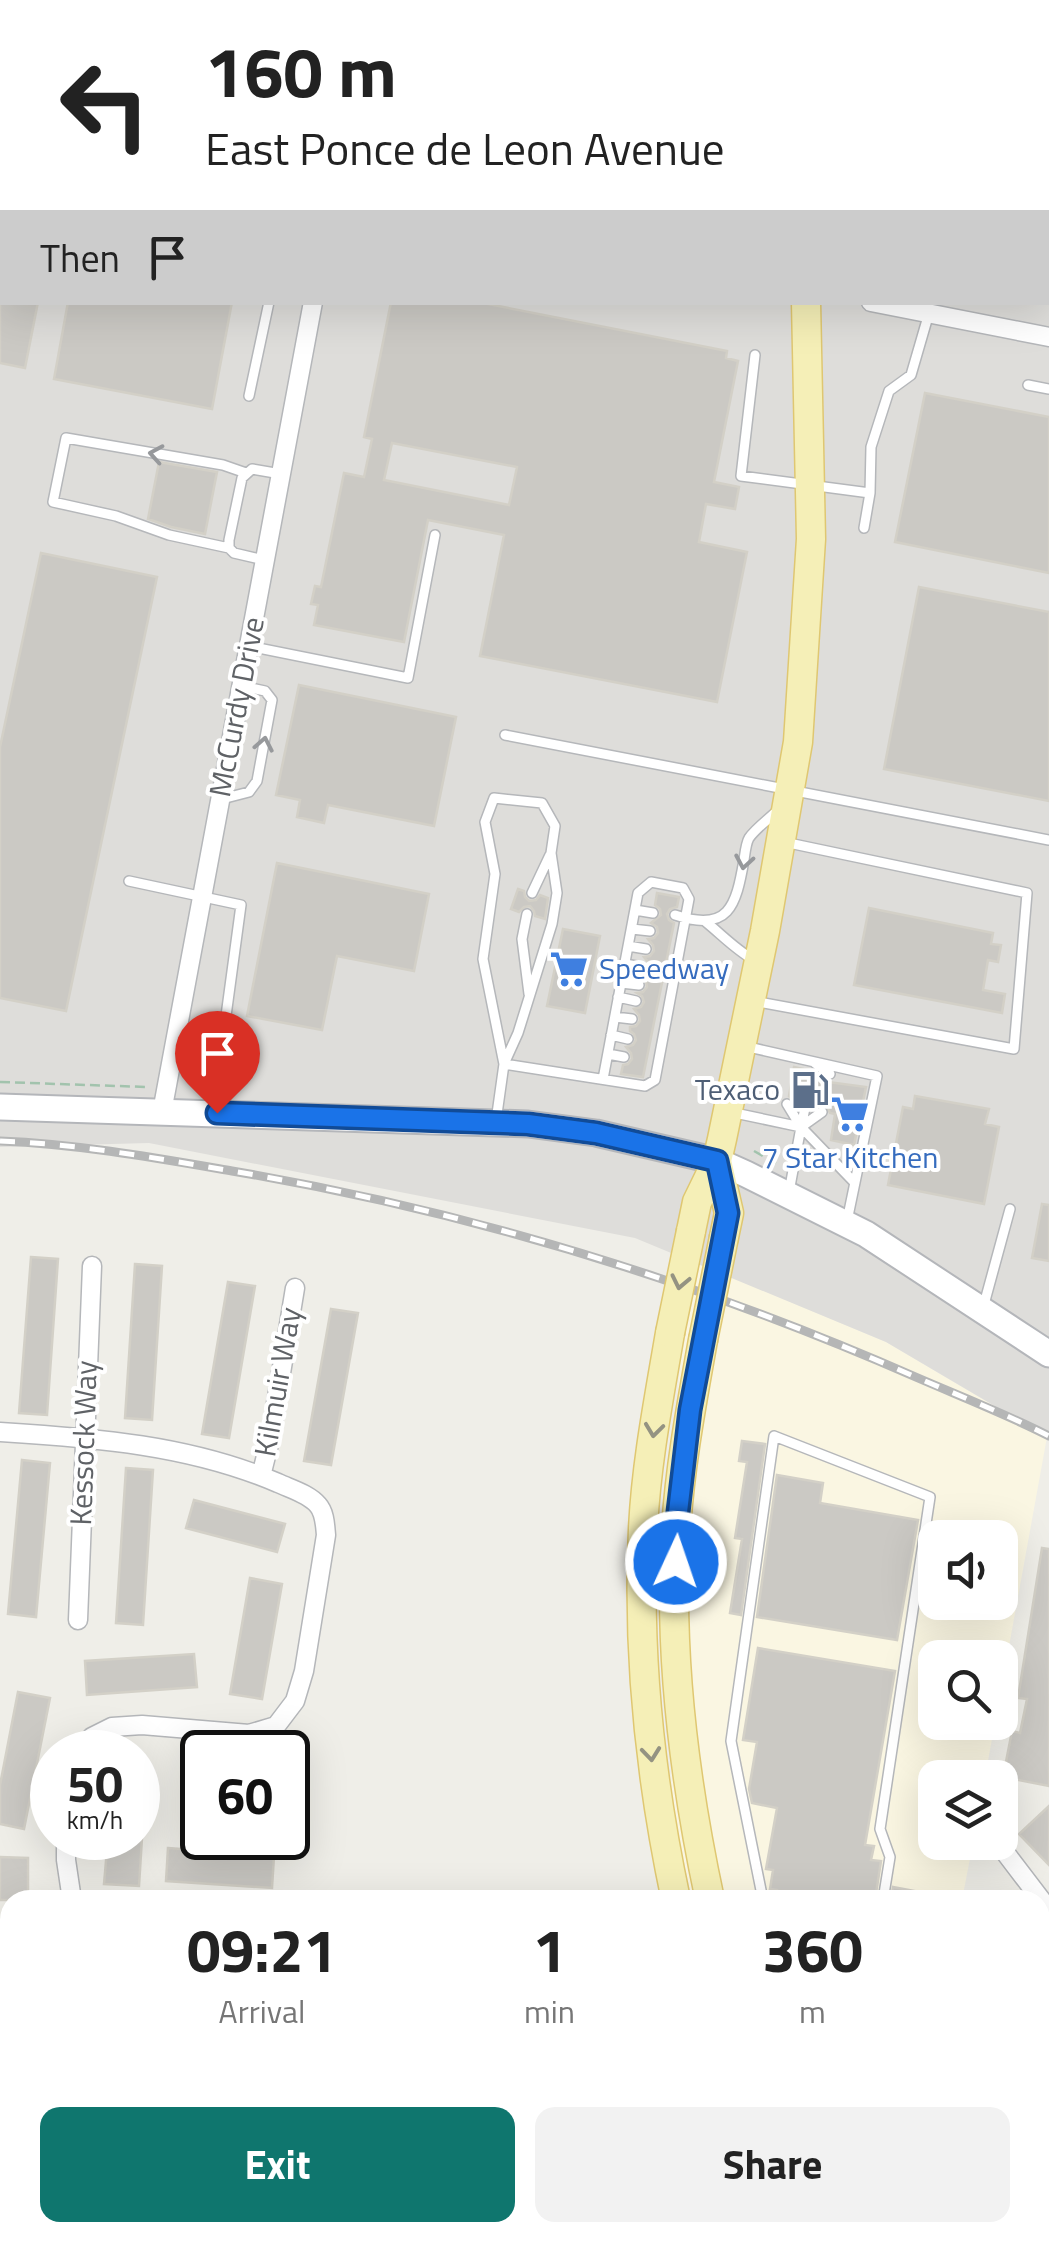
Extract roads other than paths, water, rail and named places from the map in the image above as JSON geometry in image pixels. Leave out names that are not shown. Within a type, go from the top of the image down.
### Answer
[{"type":"main road","points":[[674,1890],[651,1761],[642,1630],[643,1526],[670,1334],[697,1202],[717,1161],[728,1112],[798,742],[811,539],[806,305]]},
{"type":"main road","points":[[0,1107],[528,1124],[596,1133],[717,1161],[866,1234],[1049,1354]]},
{"type":"main road","points":[[708,1890],[684,1757],[675,1629],[676,1529],[690,1410],[728,1213],[717,1161]]},
{"type":"street","name":"McCurdy Drive","points":[[162,1112],[311,305]]},
{"type":"street","points":[[886,305],[1049,337]]},
{"type":"street","name":"Kessock Way","points":[[78,1620],[92,1266]]},
{"type":"street","name":"Kilmuir Way","points":[[262,1476],[295,1288]]},
{"type":"street","points":[[0,1432],[164,1447],[262,1476],[306,1495],[324,1516],[326,1535],[304,1671],[296,1701],[276,1726],[249,1734],[142,1725],[107,1730]]},
{"type":"street","points":[[66,1860],[70,1890]]},
{"type":"street","points":[[1011,1860],[1034,1890]]},
{"type":"lane","points":[[249,396],[267,305]]},
{"type":"lane","points":[[864,528],[870,494],[870,448],[889,391],[911,376],[929,314]]},
{"type":"lane","points":[[755,356],[741,476],[870,494]]},
{"type":"lane","points":[[1028,386],[1049,389]]},
{"type":"lane","points":[[246,473],[66,438],[54,502],[116,516],[264,560]]},
{"type":"lane","points":[[229,548],[242,478],[252,469],[281,474]]},
{"type":"lane","points":[[248,646],[408,678],[435,535]]},
{"type":"lane","points":[[220,799],[249,792],[257,782],[272,700],[265,691],[241,686]]},
{"type":"lane","points":[[505,735],[788,796],[1049,840]]},
{"type":"lane","points":[[706,922],[733,906],[748,839],[788,796]]},
{"type":"lane","points":[[495,1123],[504,1064],[530,996],[552,924],[557,893],[552,853],[556,826],[542,803],[494,798],[485,822],[496,874],[484,959],[504,1064]]},
{"type":"lane","points":[[750,1001],[1014,1049],[1027,893],[780,842]]},
{"type":"lane","points":[[532,893],[552,853]]},
{"type":"lane","points":[[130,881],[242,905],[215,1096],[217,1113]]},
{"type":"lane","points":[[504,1064],[646,1086],[654,1080],[668,1009],[666,988],[681,917],[689,900],[683,888],[651,882],[638,893],[603,1079]]},
{"type":"lane","points":[[635,910],[654,913]]},
{"type":"lane","points":[[526,914],[522,939],[530,996]]},
{"type":"lane","points":[[681,917],[706,922],[758,963]]},
{"type":"lane","points":[[632,929],[650,931]]},
{"type":"lane","points":[[628,946],[646,949]]},
{"type":"lane","points":[[625,964],[642,967]]},
{"type":"lane","points":[[621,984],[639,985]]},
{"type":"lane","points":[[618,997],[636,1001]]},
{"type":"lane","points":[[657,1006],[668,1009]]},
{"type":"lane","points":[[615,1017],[632,1019]]},
{"type":"lane","points":[[653,1024],[665,1026]]},
{"type":"lane","points":[[611,1035],[628,1039]]},
{"type":"lane","points":[[650,1043],[661,1046]]},
{"type":"lane","points":[[741,1046],[812,1066],[877,1076],[846,1224]]},
{"type":"lane","points":[[608,1054],[624,1057]]},
{"type":"lane","points":[[646,1061],[658,1062]]},
{"type":"lane","points":[[794,1067],[812,1066],[830,1074]]},
{"type":"lane","points":[[787,1104],[802,1127],[855,1182]]},
{"type":"lane","points":[[788,1195],[804,1108]]},
{"type":"lane","points":[[728,1112],[802,1127],[822,1112]]},
{"type":"lane","points":[[982,1310],[1010,1209]]},
{"type":"lane","points":[[760,1890],[731,1742],[774,1436],[930,1498],[880,1829],[890,1857],[885,1890]]},
{"type":"railway","points":[[0,1141],[88,1148],[232,1171],[320,1187],[495,1228],[751,1310],[1049,1436]]},
{"type":"place","name":"Speedway","points":[[569,969]]},
{"type":"place","name":"Texaco","points":[[810,1090]]},
{"type":"place","name":"7 Star Kitchen","points":[[850,1114]]}]
